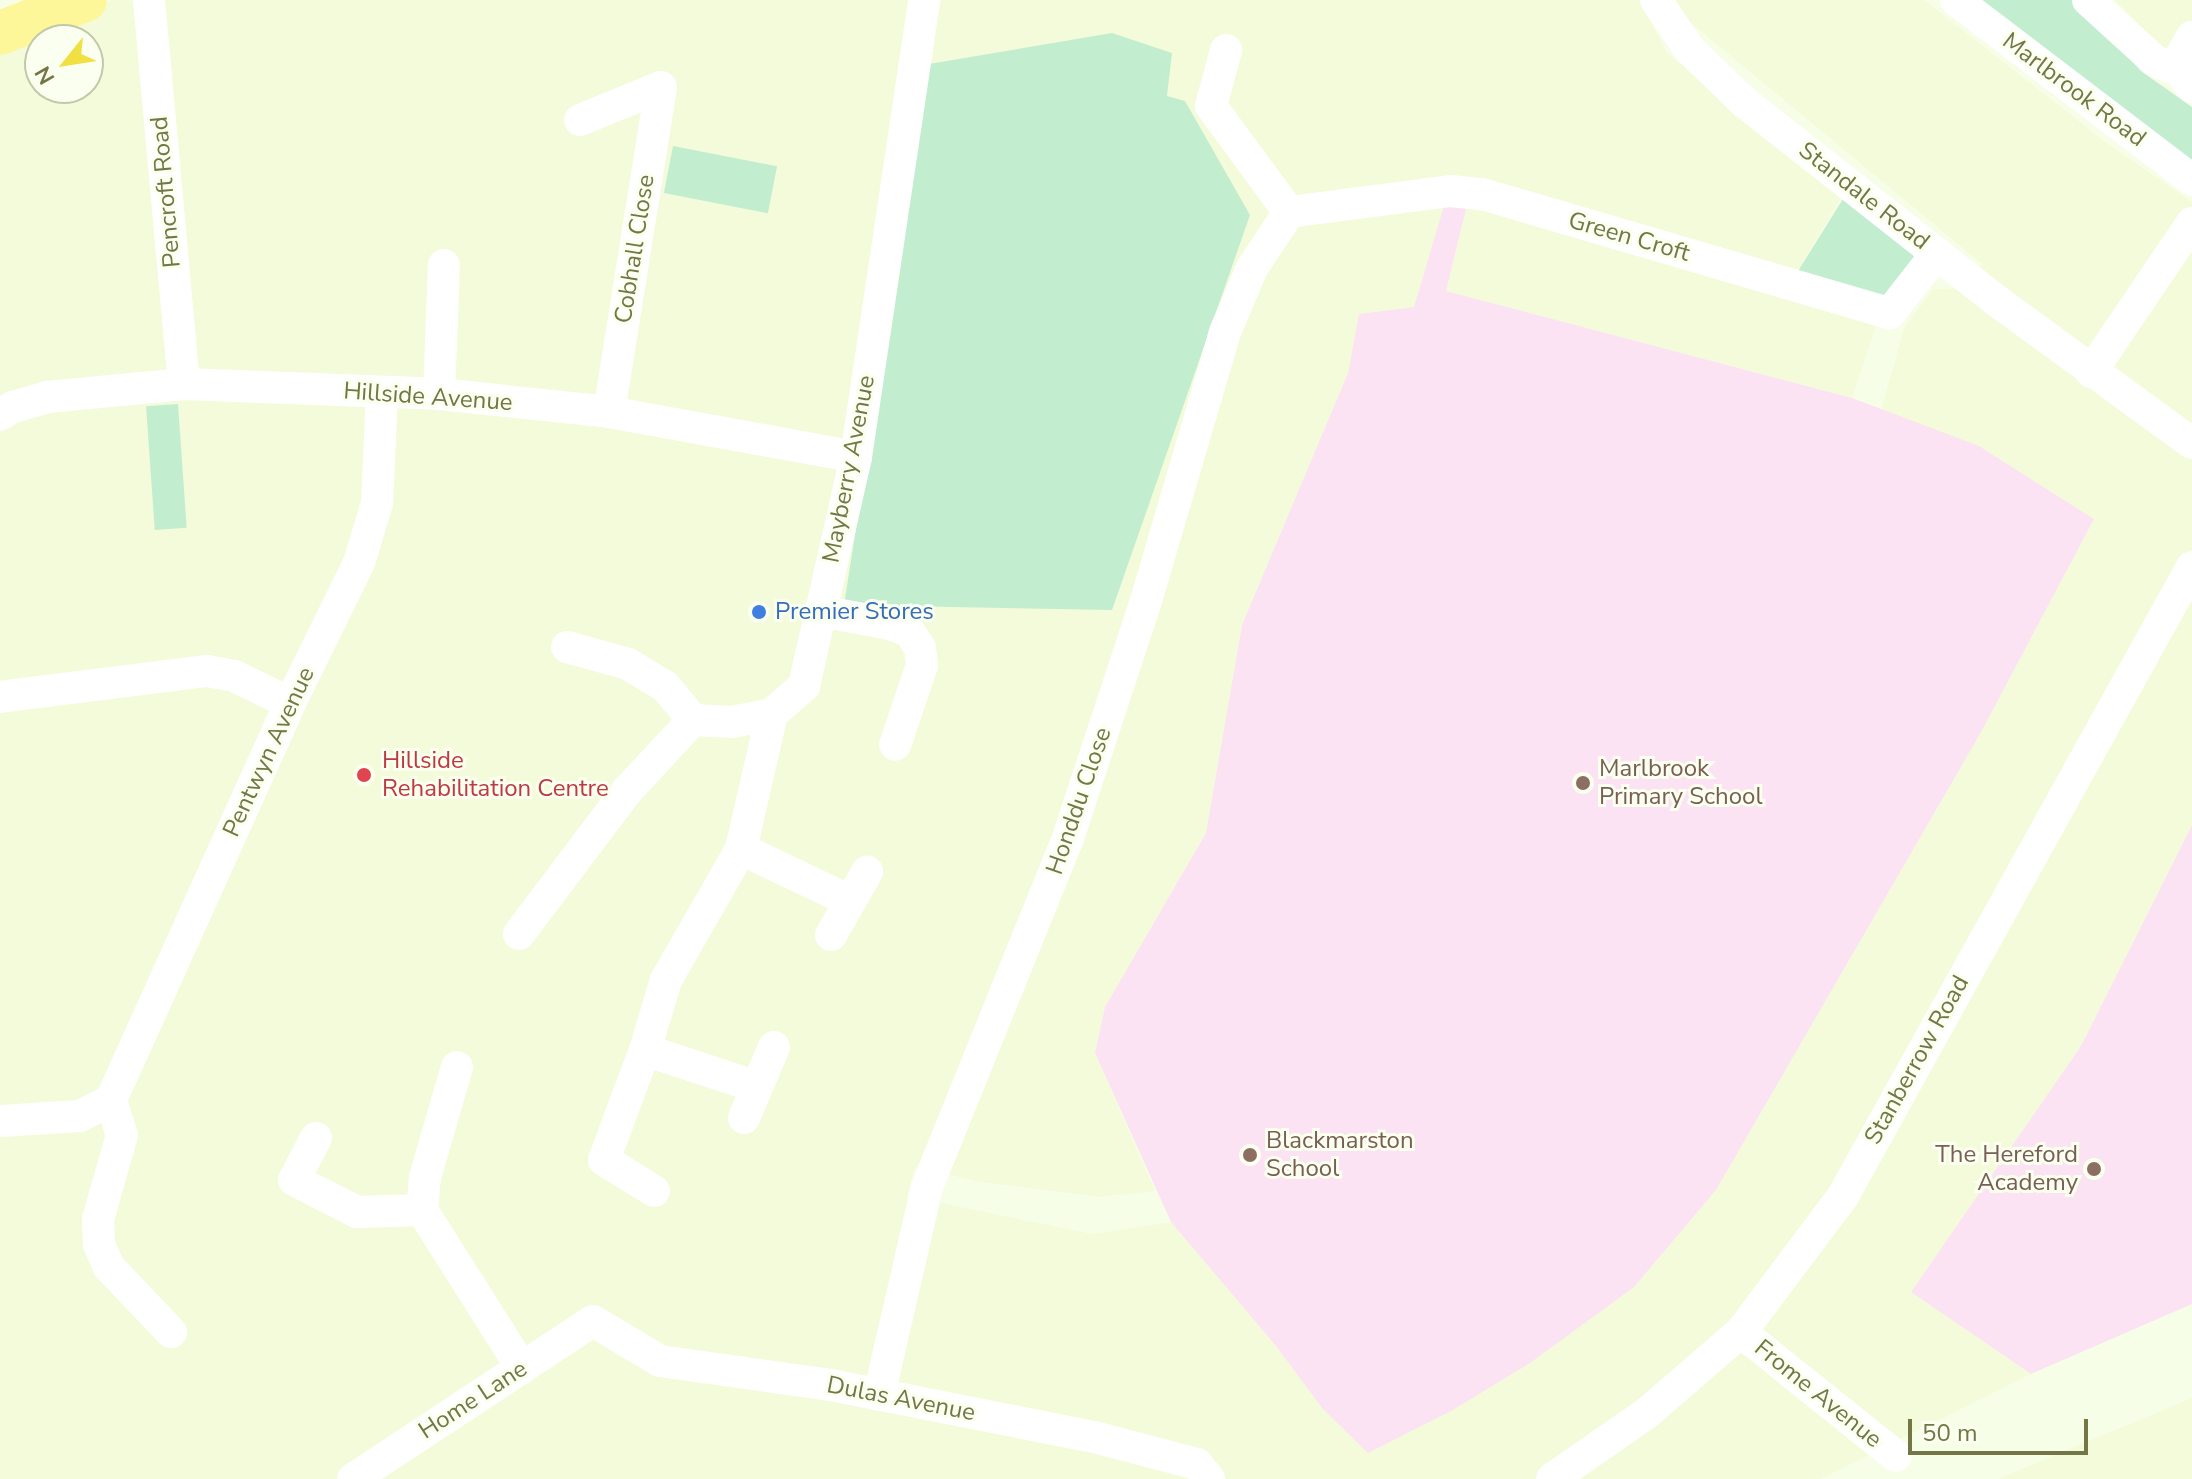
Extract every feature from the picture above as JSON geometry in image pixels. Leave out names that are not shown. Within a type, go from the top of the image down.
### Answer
[{"type":"highway","points":[[0,33],[85,0]]},
{"type":"street","name":"Pencroft Road","points":[[149,0],[184,384]]},
{"type":"street","name":"Mayberry Avenue","points":[[693,720],[732,722],[772,714],[804,686],[856,457],[924,0]]},
{"type":"street","name":"Standale Road","points":[[1656,0],[1689,49],[1744,102],[2091,372]]},
{"type":"street","name":"Marlbrook Road","points":[[1956,0],[2192,180]]},
{"type":"street","points":[[2088,0],[2155,61],[2185,78]]},
{"type":"street","points":[[2185,78],[2182,54],[2192,37]]},
{"type":"street","points":[[1226,50],[1211,106],[1289,212]]},
{"type":"street","name":"Cobhall Close","points":[[580,120],[661,87],[609,412]]},
{"type":"street","name":"Green Croft","points":[[1289,212],[1451,191],[1482,194],[1890,313],[1937,253]]},
{"type":"street","name":"Honddu Close","points":[[879,1395],[927,1187],[1067,841],[1145,604],[1225,332],[1252,268],[1289,212]]},
{"type":"street","points":[[2192,223],[2091,372],[2192,443]]},
{"type":"street","points":[[439,394],[444,265]]},
{"type":"street","name":"Hillside Avenue","points":[[0,415],[13,407],[47,397],[184,384],[439,394],[609,412],[856,457]]},
{"type":"street","name":"Pentwyn Avenue","points":[[111,1100],[290,703],[370,535],[377,503],[382,393]]},
{"type":"street","name":"Stanberrow Road","points":[[1552,1479],[1647,1413],[1741,1332],[1843,1196],[2192,567]]},
{"type":"street","points":[[820,611],[890,624],[909,631],[920,648],[922,665],[895,745]]},
{"type":"street","points":[[519,934],[626,792],[693,720],[666,687],[628,664],[567,647]]},
{"type":"street","points":[[0,697],[207,671],[234,676],[290,703]]},
{"type":"street","points":[[654,1191],[604,1160],[645,1050],[666,980],[741,849],[772,714]]},
{"type":"street","points":[[741,849],[850,901]]},
{"type":"street","points":[[831,935],[867,872]]},
{"type":"street","points":[[744,1118],[774,1047]]},
{"type":"street","points":[[645,1050],[757,1087]]},
{"type":"street","points":[[457,1067],[425,1177],[422,1210],[522,1368]]},
{"type":"street","points":[[0,1121],[80,1116],[111,1100],[122,1135],[98,1219],[99,1244],[109,1267],[171,1332]]},
{"type":"street","points":[[316,1138],[294,1180],[357,1212],[422,1210]]},
{"type":"street","name":"Dulas Avenue","points":[[593,1321],[660,1361],[879,1395],[1112,1442],[1197,1464],[1209,1479]]},
{"type":"street","name":"Home Lane","points":[[353,1479],[593,1321]]},
{"type":"street","name":"Frome Avenue","points":[[1741,1332],[1896,1456]]},
{"type":"shaded area","points":[[112,0],[1639,0],[1668,54],[1844,192],[1787,290],[1878,320],[1852,398],[1446,291],[1468,201],[1446,200],[1414,307],[1359,314],[1348,373],[1242,625],[1206,833],[1105,1007],[1095,1053],[1155,1191],[1099,1197],[980,1182],[915,1167],[907,1196],[1092,1234],[1171,1222],[1276,1346],[1322,1408],[1634,1287],[1716,1190],[1980,734],[2094,519],[1979,446],[1881,411],[1904,328],[1933,289],[1964,288],[1982,264],[1691,23],[1673,0],[1924,0],[2108,144],[2192,202],[2192,825],[2081,1046],[1911,1292],[2031,1374],[1821,1479],[0,1479],[0,55],[24,43],[24,104],[104,104],[104,24],[63,24]]},
{"type":"shaded area","points":[[1975,0],[2076,0],[2141,71],[2192,107],[2192,165]]},
{"type":"shaded area","points":[[2115,0],[2192,0],[2192,69],[2165,52]]},
{"type":"shaded area","points":[[1112,33],[1172,53],[1167,96],[1185,101],[1250,215],[1112,610],[844,605],[929,64]]},
{"type":"shaded area","points":[[673,146],[777,166],[768,213],[664,193]]},
{"type":"shaded area","points":[[1851,186],[1937,253],[1890,313],[1790,284]]},
{"type":"shaded area","name":"Marlbrook Primary School","points":[[1446,199],[1468,201],[1446,291],[1852,398],[1979,446],[2094,519],[1980,734],[1716,1190],[1634,1287],[1530,1363],[1451,1411],[1368,1453],[1322,1408],[1276,1346],[1171,1222],[1095,1053],[1105,1007],[1206,833],[1242,625],[1348,373],[1359,314],[1414,307]]},
{"type":"shaded area","points":[[178,404],[187,528],[155,530],[146,406]]},
{"type":"shaded area","name":"The Hereford Academy","points":[[2192,825],[2192,1304],[2031,1374],[1911,1292],[2081,1046]]},
{"type":"shaded area","points":[[2192,1398],[2192,1479],[1998,1479]]},
{"type":"place","name":"Premier Stores","points":[[759,612]]},
{"type":"place","name":"Hillside Rehabilitation Centre","points":[[364,775]]},
{"type":"place","name":"Marlbrook Primary School","points":[[1583,783]]},
{"type":"place","name":"Blackmarston School","points":[[1250,1155]]},
{"type":"place","name":"The Hereford Academy","points":[[2094,1169]]}]
